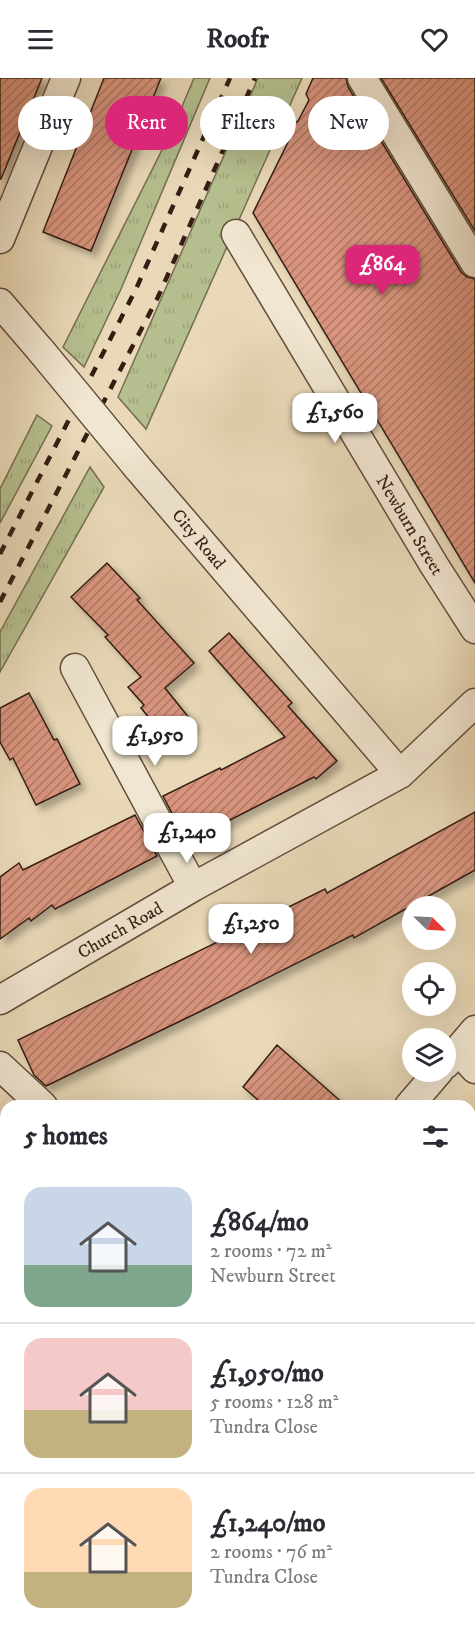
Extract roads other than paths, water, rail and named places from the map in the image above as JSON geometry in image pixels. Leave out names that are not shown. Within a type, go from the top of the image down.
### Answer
[{"type":"street","points":[[0,239],[66,78]]},
{"type":"street","points":[[362,78],[475,262]]},
{"type":"street","name":"Newburn Street","points":[[236,234],[434,565],[475,629]]},
{"type":"street","name":"City Road","points":[[0,303],[399,774]]},
{"type":"street","points":[[75,668],[193,887]]},
{"type":"street","name":"Church Road","points":[[0,1000],[193,887],[399,774],[475,703]]},
{"type":"street","points":[[0,1066],[37,1100]]},
{"type":"street","points":[[414,1100],[430,1082]]},
{"type":"railway","points":[[0,554],[136,289],[230,78]]},
{"type":"railway","points":[[0,602],[158,297],[255,78]]}]
